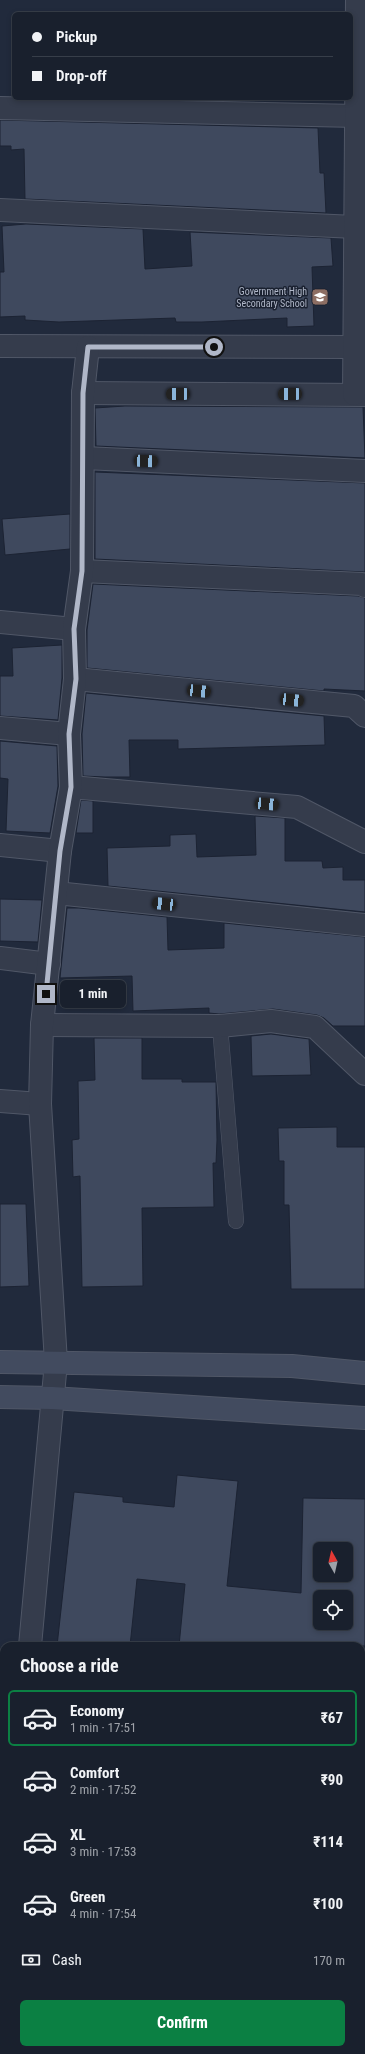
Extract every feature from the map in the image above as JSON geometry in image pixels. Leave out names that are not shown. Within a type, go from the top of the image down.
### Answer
[{"type":"main road","points":[[0,1362],[292,1366],[365,1373]]},
{"type":"main road","points":[[0,1397],[52,1398],[365,1418]]},
{"type":"street","points":[[83,393],[360,395],[354,347],[356,116],[361,77],[357,0]]},
{"type":"street","points":[[0,108],[356,116]]},
{"type":"street","points":[[0,210],[355,227]]},
{"type":"street","points":[[4,342],[88,347],[354,347]]},
{"type":"street","points":[[30,1642],[56,1362],[40,1104],[42,1025],[60,851],[71,787],[69,734],[76,679],[74,629],[82,571],[84,458],[83,393],[88,347]]},
{"type":"street","points":[[84,458],[365,471]]},
{"type":"street","points":[[82,571],[362,584],[365,586]]},
{"type":"street","points":[[0,622],[74,629]]},
{"type":"street","points":[[76,679],[354,706],[365,716]]},
{"type":"street","points":[[0,728],[69,734]]},
{"type":"street","points":[[71,787],[297,807],[365,842]]},
{"type":"street","points":[[0,845],[60,851]]},
{"type":"street","points":[[56,893],[365,925]]},
{"type":"street","points":[[0,958],[49,964]]},
{"type":"street","points":[[42,1025],[220,1026],[272,1021],[315,1027],[365,1074]]},
{"type":"street","points":[[0,1101],[40,1104]]},
{"type":"lane","points":[[220,1026],[236,1221]]},
{"type":"building","points":[[0,120],[318,128],[320,173],[324,173],[326,213],[25,199],[24,149],[11,150],[11,146],[0,146]]},
{"type":"building","points":[[26,224],[143,229],[145,269],[192,266],[190,232],[331,238],[333,266],[312,267],[314,326],[287,327],[287,318],[202,322],[176,322],[175,318],[59,322],[25,320],[25,316],[0,317],[0,272],[4,272],[2,226]]},
{"type":"building","points":[[125,406],[363,407],[365,458],[96,446],[95,408]]},
{"type":"building","points":[[95,472],[365,483],[365,572],[95,559]]},
{"type":"building","points":[[70,514],[70,549],[5,555],[2,519]]},
{"type":"building","points":[[93,584],[358,596],[365,598],[365,691],[324,689],[324,691],[87,668],[87,630]]},
{"type":"building","points":[[62,645],[62,678],[58,720],[0,716],[0,676],[13,676],[12,648]]},
{"type":"building","points":[[86,693],[324,716],[325,745],[178,749],[178,740],[129,740],[130,777],[83,776],[82,734]]},
{"type":"building","points":[[0,741],[57,746],[58,786],[50,833],[6,831],[8,779],[0,778]]},
{"type":"building","points":[[81,800],[93,801],[93,833],[76,833]]},
{"type":"building","points":[[255,816],[285,818],[285,861],[322,861],[323,868],[343,867],[343,880],[365,880],[365,912],[108,886],[107,848],[170,846],[170,835],[196,834],[197,857],[256,855]]},
{"type":"building","points":[[0,899],[42,900],[38,942],[0,941]]},
{"type":"building","points":[[67,908],[167,917],[168,950],[224,948],[224,923],[365,937],[365,1026],[333,1026],[324,1018],[317,1015],[273,1009],[219,1014],[209,1013],[209,1008],[133,1011],[132,976],[60,978]]},
{"type":"building","points":[[271,1034],[309,1039],[311,1075],[252,1076],[251,1036]]},
{"type":"building","points":[[94,1038],[142,1038],[142,1079],[182,1079],[182,1082],[216,1082],[217,1140],[216,1163],[213,1163],[214,1207],[142,1208],[143,1286],[82,1287],[80,1176],[73,1177],[72,1140],[79,1139],[78,1081],[95,1080]]},
{"type":"building","points":[[337,1127],[337,1147],[365,1147],[365,1289],[291,1289],[289,1205],[284,1205],[284,1161],[279,1161],[278,1128]]},
{"type":"building","points":[[0,1204],[26,1204],[29,1286],[0,1287]]},
{"type":"building","points":[[177,1475],[238,1481],[227,1586],[301,1593],[303,1498],[365,1499],[365,1642],[179,1642],[185,1584],[137,1579],[130,1642],[57,1642],[74,1492],[123,1497],[123,1502],[174,1507]]},
{"type":"place","name":"Government High Secondary School","points":[[320,297]]},
{"type":"route","points":[[46,994],[60,851],[71,787],[69,734],[76,679],[74,629],[82,571],[84,458],[83,393],[88,347],[214,347]]}]
